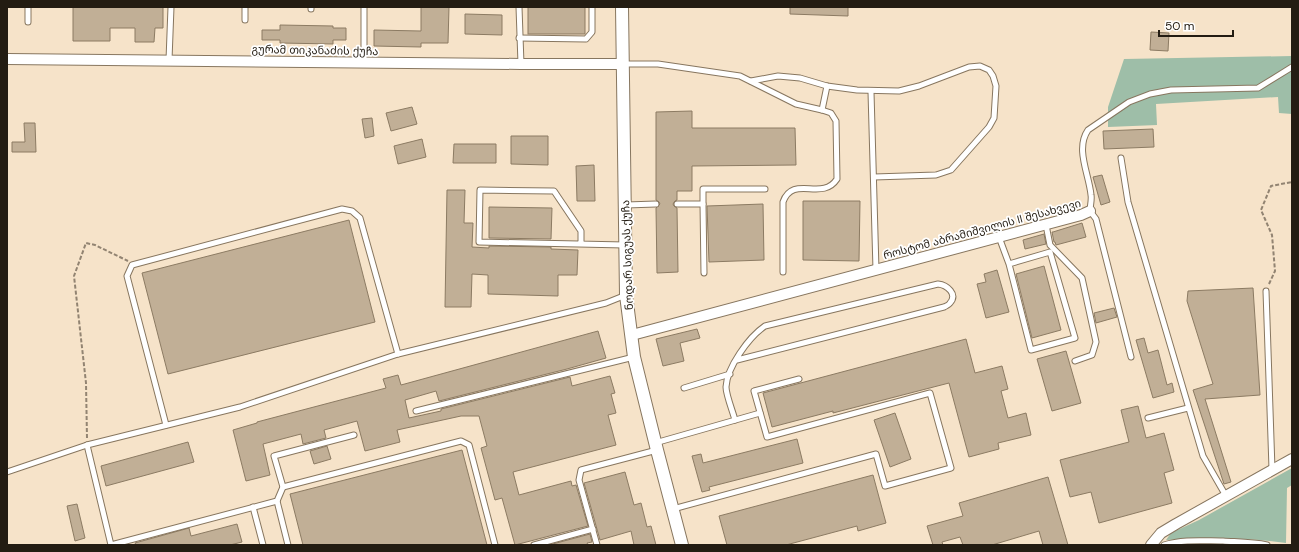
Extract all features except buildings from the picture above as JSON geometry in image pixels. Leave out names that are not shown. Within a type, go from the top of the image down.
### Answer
[{"type":"street","name":"ნოდარ სიგუას ქუჩა","points":[[622,7],[626,205],[626,295],[634,357],[682,545]]},
{"type":"street","name":"გურამ თიკანაძის ქუჩა","points":[[7,58],[364,63],[623,64]]},
{"type":"street","name":"როსტომ აბრამიშვილის II შესახვევი","points":[[632,335],[1080,216],[1090,211]]},
{"type":"street","points":[[1151,545],[1161,533],[1292,459]]},
{"type":"lane","points":[[28,7],[28,22]]},
{"type":"lane","points":[[170,60],[171,7]]},
{"type":"lane","points":[[245,7],[245,20]]},
{"type":"lane","points":[[364,7],[364,63]]},
{"type":"lane","points":[[519,7],[521,64]]},
{"type":"lane","points":[[519,38],[586,39],[592,32],[592,7]]},
{"type":"lane","points":[[623,64],[658,64],[740,76],[796,104],[831,113],[836,121],[837,179],[833,185],[825,189],[791,190],[786,194],[783,202],[783,272]]},
{"type":"lane","points":[[751,81],[778,76],[800,78],[826,86],[871,92],[899,91],[918,86],[969,67],[980,66],[989,70],[993,76],[996,86],[994,118],[989,127],[951,170],[936,175],[874,177]]},
{"type":"lane","name":"როსტომ აბრამიშვილის II შესახვევი","points":[[1090,211],[1092,197],[1082,149],[1084,136],[1088,130],[1129,102],[1150,94],[1171,90],[1258,88],[1292,67]]},
{"type":"lane","points":[[822,110],[826,86]]},
{"type":"lane","points":[[871,92],[876,270]]},
{"type":"lane","points":[[1121,158],[1128,202],[1188,408],[1203,456],[1226,496]]},
{"type":"lane","points":[[704,273],[703,190],[764,188]]},
{"type":"lane","points":[[581,244],[581,231],[554,191],[480,190],[479,242],[626,245]]},
{"type":"lane","points":[[626,205],[656,204]]},
{"type":"lane","points":[[677,204],[704,204]]},
{"type":"lane","points":[[166,425],[127,276],[132,265],[342,209],[352,211],[360,218],[398,354]]},
{"type":"lane","points":[[1090,211],[1096,219],[1131,357]]},
{"type":"lane","points":[[1046,225],[1050,245],[1082,278],[1096,342],[1092,355],[1075,361]]},
{"type":"lane","points":[[999,237],[1009,264],[1031,350],[1074,338],[1050,252],[1009,264]]},
{"type":"lane","points":[[735,420],[726,388],[730,374],[737,360],[748,342],[765,326],[938,284],[946,286],[951,291],[953,296],[951,303],[944,307],[737,360]]},
{"type":"lane","points":[[1266,291],[1272,470]]},
{"type":"lane","points":[[7,472],[87,445],[240,407],[398,354],[606,303],[626,295]]},
{"type":"lane","points":[[416,411],[634,357]]},
{"type":"lane","points":[[684,388],[730,374]]},
{"type":"lane","points":[[672,510],[876,454],[885,486],[951,468],[930,393],[767,437],[754,391],[799,379]]},
{"type":"lane","points":[[1148,418],[1188,408]]},
{"type":"lane","points":[[597,545],[579,480],[581,470],[760,413]]},
{"type":"lane","points":[[288,545],[277,501],[283,487],[274,456],[354,434]]},
{"type":"lane","points":[[283,487],[461,441],[469,445],[495,545]]},
{"type":"lane","points":[[87,445],[111,545],[277,501]]},
{"type":"lane","points":[[253,508],[263,545]]},
{"type":"lane","points":[[534,545],[593,529]]},
{"type":"lane","points":[[1164,545],[1176,542],[1200,541],[1239,542],[1267,545]]},
{"type":"path","points":[[1266,291],[1275,271],[1272,235],[1262,210],[1271,186],[1292,182]]},
{"type":"path","points":[[87,445],[86,383],[74,276],[86,243],[95,244],[132,265]]},
{"type":"green space","points":[[1292,56],[1292,114],[1279,113],[1278,97],[1156,104],[1157,125],[1108,127],[1108,107],[1124,59]]},
{"type":"green space","points":[[1292,468],[1292,485],[1287,488],[1286,543],[1241,539],[1166,540],[1171,533],[1199,520]]}]
